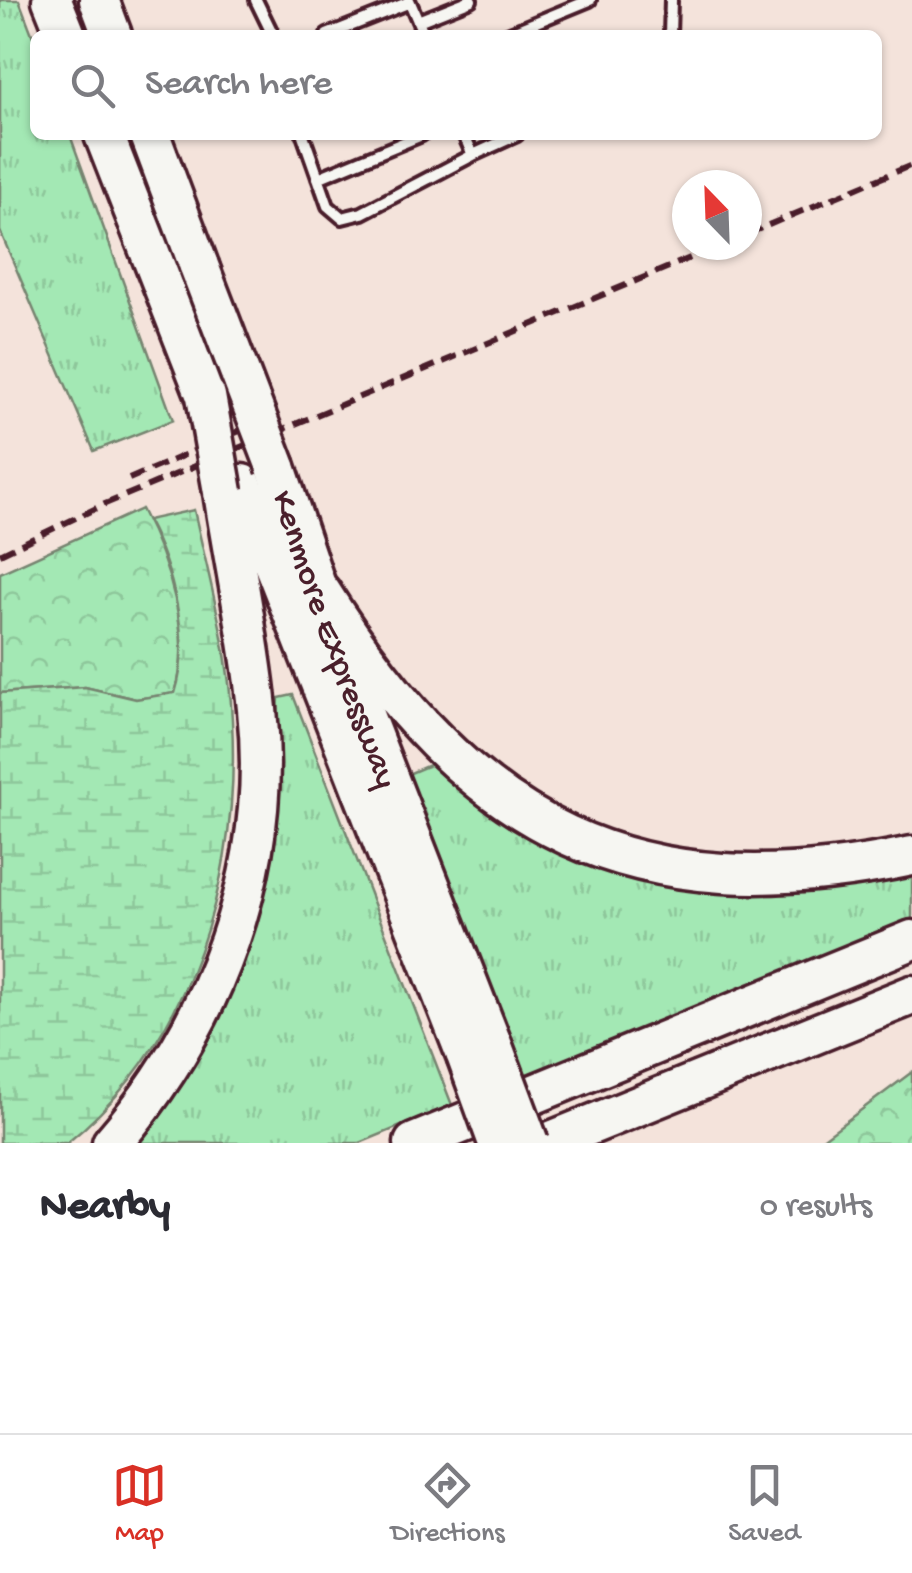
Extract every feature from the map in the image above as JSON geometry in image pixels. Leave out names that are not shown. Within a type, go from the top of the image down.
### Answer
[{"type":"highway","points":[[52,0],[64,30]]},
{"type":"highway","points":[[99,0],[110,30]]},
{"type":"highway","points":[[106,140],[206,396],[232,488],[479,1050],[498,1143]]},
{"type":"highway","name":"Kenmore Expressway","points":[[152,140],[321,592],[332,634],[479,1050],[529,1143]]},
{"type":"highway","name":"Kenmore Expressway","points":[[112,1143],[186,1042],[212,987],[244,901],[253,860],[260,788],[258,710],[232,488]]},
{"type":"highway","points":[[321,592],[357,650],[450,758],[515,806],[584,844],[627,860],[720,876],[816,872],[912,856]]},
{"type":"highway","points":[[414,1143],[912,940]]},
{"type":"highway","points":[[546,1143],[912,995]]},
{"type":"highway","points":[[572,1143],[700,1081]]},
{"type":"lane","points":[[256,0],[271,30]]},
{"type":"lane","points":[[418,21],[471,0]]},
{"type":"lane","points":[[517,30],[590,0]]},
{"type":"lane","points":[[670,0],[670,30]]},
{"type":"lane","points":[[339,30],[409,1],[422,30]]},
{"type":"lane","points":[[305,140],[328,206],[342,218],[362,213],[506,140]]},
{"type":"lane","points":[[318,178],[410,140]]},
{"type":"lane","points":[[466,140],[473,155]]},
{"type":"green space","points":[[0,0],[19,0],[30,30],[30,140],[72,140],[173,420],[94,451],[0,231]]},
{"type":"green space","points":[[141,509],[175,599],[181,647],[175,693],[136,699],[85,687],[0,693],[0,573]]},
{"type":"green space","points":[[194,510],[223,640],[232,720],[227,837],[217,895],[200,951],[177,1005],[147,1056],[111,1102],[67,1143],[0,1143],[0,693],[85,687],[136,699],[175,693],[181,651],[177,605],[164,559],[147,520]]},
{"type":"green space","points":[[293,695],[452,1105],[360,1143],[132,1143],[274,777],[279,698]]},
{"type":"green space","points":[[434,763],[615,871],[912,868],[912,921],[526,1075],[408,774]]},
{"type":"green space","points":[[912,1072],[912,1143],[817,1143]]},
{"type":"railway","points":[[762,228],[912,165]]},
{"type":"railway","points":[[0,554],[105,504],[685,260]]},
{"type":"railway","points":[[129,479],[249,427]]}]
